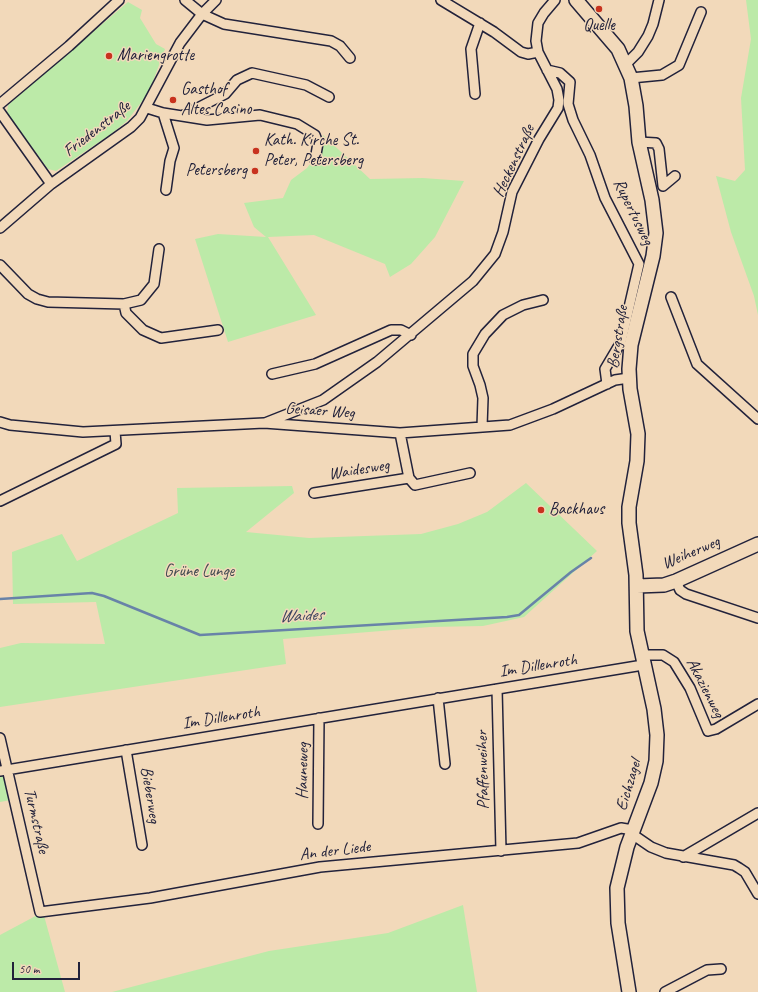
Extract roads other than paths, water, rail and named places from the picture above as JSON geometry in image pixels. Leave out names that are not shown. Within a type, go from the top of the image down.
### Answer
[{"type":"main road","name":"Bergstraße","points":[[576,0],[618,49],[631,78],[636,106],[639,142],[652,200],[656,233],[653,256],[631,346],[629,378],[638,434],[637,461],[629,507],[637,586]]},
{"type":"main road","name":"Weiherweg","points":[[637,586],[664,585],[676,581],[758,544]]},
{"type":"main road","name":"Eichzagel","points":[[629,992],[616,897],[620,867],[651,783],[657,744],[654,709],[642,660],[637,630],[637,586]]},
{"type":"street","points":[[0,104],[69,46],[119,0]]},
{"type":"street","points":[[185,0],[202,14],[224,24],[331,41],[340,46],[350,58]]},
{"type":"street","name":"Friedenstraße","points":[[0,228],[51,184],[131,127],[140,118],[147,108],[180,43],[202,14],[216,0]]},
{"type":"street","points":[[441,0],[480,23],[521,52],[528,54],[538,52]]},
{"type":"street","name":"Heckenstraße","points":[[264,423],[323,400],[411,335],[473,281],[495,254],[503,232],[512,192],[539,139],[558,108],[558,94],[538,52],[536,41],[538,23],[555,0]]},
{"type":"street","points":[[626,64],[638,52],[648,36],[653,24],[659,0]]},
{"type":"street","points":[[631,78],[662,75],[679,65],[701,12]]},
{"type":"street","points":[[475,94],[471,49],[480,23]]},
{"type":"street","name":"Rupertusweg","points":[[547,70],[560,73],[570,82],[568,104],[573,120],[590,155],[605,198],[639,264],[621,342],[605,369],[607,384]]},
{"type":"street","points":[[184,116],[225,94],[237,80],[252,73],[306,85],[329,97]]},
{"type":"street","points":[[147,108],[163,113],[207,120],[260,116],[296,124],[315,136],[318,143],[314,160]]},
{"type":"street","points":[[0,112],[51,184]]},
{"type":"street","points":[[163,113],[174,148],[170,161],[166,190]]},
{"type":"street","points":[[639,142],[656,143],[660,149],[663,186],[675,176]]},
{"type":"street","points":[[0,265],[28,294],[48,302],[124,304],[141,300],[154,284],[159,249]]},
{"type":"street","points":[[671,297],[695,360],[700,368],[758,420]]},
{"type":"street","points":[[482,427],[483,398],[473,366],[473,354],[485,334],[503,315],[523,304],[543,300]]},
{"type":"street","points":[[124,304],[126,313],[142,330],[162,338],[218,330]]},
{"type":"street","points":[[272,374],[315,364],[391,330],[401,330],[411,335]]},
{"type":"street","name":"Geisaer Weg","points":[[0,422],[10,425],[83,432],[264,423],[400,433],[510,425],[553,409],[607,384],[629,378]]},
{"type":"street","points":[[0,501],[116,444],[116,431]]},
{"type":"street","name":"Waidesweg","points":[[400,433],[409,478],[415,485],[470,473]]},
{"type":"street","name":"Waidesweg","points":[[314,493],[409,478]]},
{"type":"street","points":[[676,581],[680,590],[686,594],[758,618]]},
{"type":"street","name":"Akazienweg","points":[[642,660],[663,655],[674,662],[690,688],[708,731],[716,729],[758,704]]},
{"type":"street","name":"Im Dillenroth","points":[[4,770],[497,689],[642,660]]},
{"type":"street","name":"Pfaffenweiher","points":[[497,689],[501,851]]},
{"type":"street","points":[[438,698],[446,764]]},
{"type":"street","name":"Hauneweg","points":[[318,824],[319,718]]},
{"type":"street","name":"Turmstraße","points":[[0,738],[4,770],[40,912]]},
{"type":"street","name":"Bieberweg","points":[[126,750],[142,845]]},
{"type":"street","points":[[683,857],[758,813]]},
{"type":"street","name":"An der Liede","points":[[40,912],[150,898],[320,867],[578,843],[622,828],[633,832]]},
{"type":"street","points":[[633,832],[658,850],[683,857],[734,865],[745,872],[758,894]]},
{"type":"street","points":[[665,992],[707,970],[721,969]]},
{"type":"waterway","name":"Waides","points":[[0,599],[92,593],[104,596],[200,635],[507,617],[519,615],[571,572],[591,558]]},
{"type":"place","name":"Quelle","points":[[599,9]]},
{"type":"place","name":"Mariengrotte","points":[[109,56]]},
{"type":"place","name":"Gasthof Altes Casino","points":[[173,100]]},
{"type":"place","name":"Kath. Kirche St. Peter, Petersberg","points":[[256,151]]},
{"type":"place","name":"Petersberg","points":[[255,171]]},
{"type":"place","name":"Backhaus","points":[[541,510]]},
{"type":"park label","name":"Grüne Lunge","points":[[199,572]]}]
